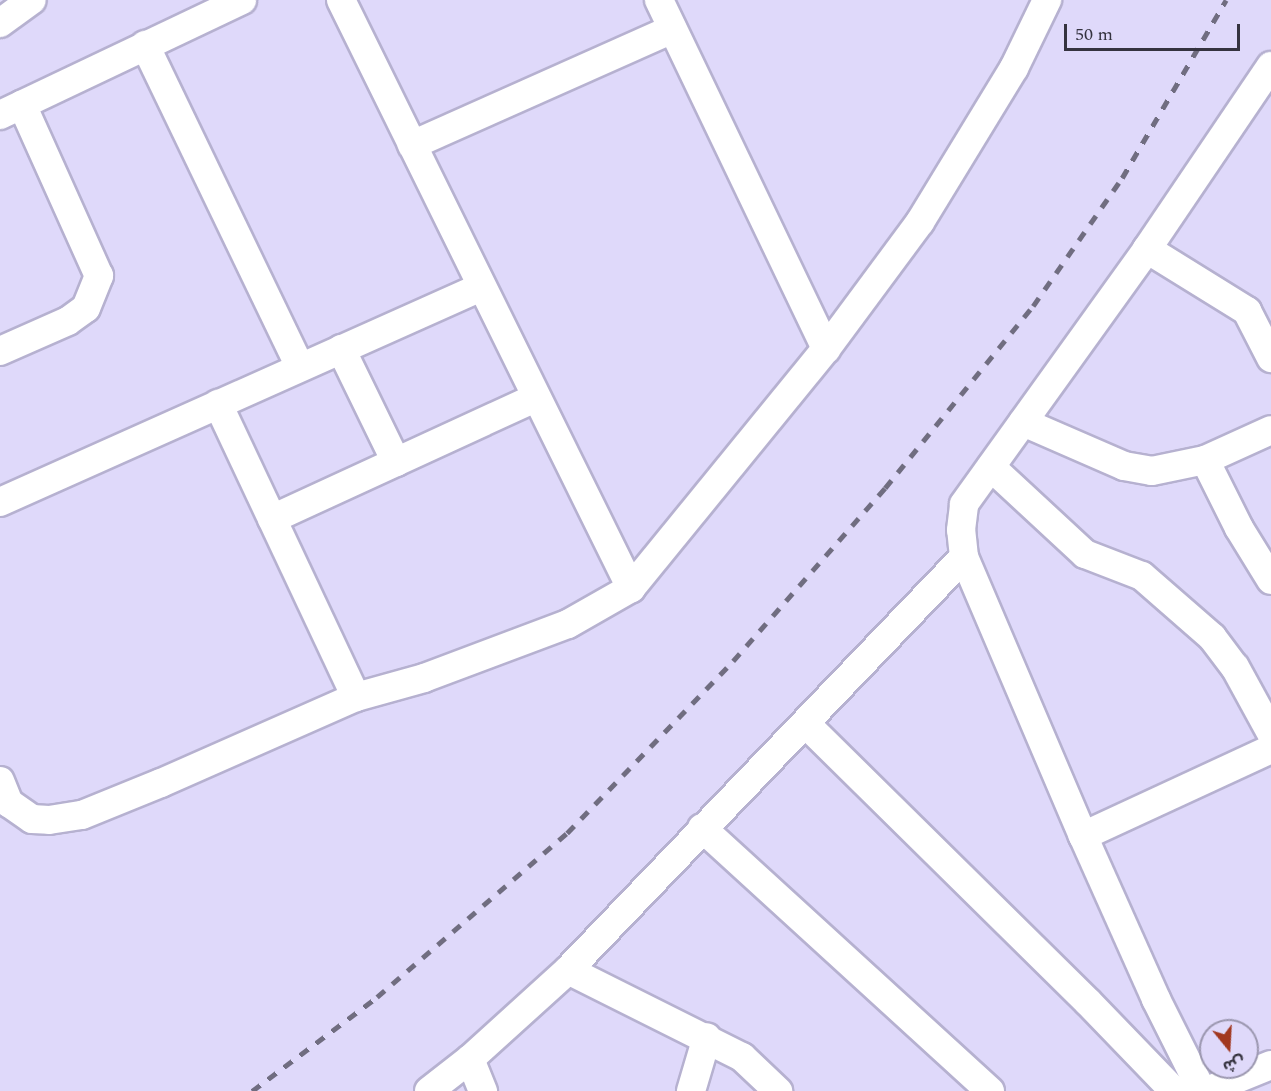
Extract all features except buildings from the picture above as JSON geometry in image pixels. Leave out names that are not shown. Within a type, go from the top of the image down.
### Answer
[{"type":"street","points":[[0,22],[32,0]]},
{"type":"street","points":[[0,351],[68,321],[86,308],[99,276],[11,110],[242,0]]},
{"type":"street","points":[[340,0],[631,588]]},
{"type":"street","points":[[659,0],[826,349]]},
{"type":"street","points":[[0,780],[9,803],[32,819],[49,820],[82,814],[160,783],[356,697],[424,678],[568,624],[631,588],[826,349],[920,222],[1014,68],[1047,0]]},
{"type":"street","points":[[412,144],[672,29]]},
{"type":"street","points":[[146,45],[300,367]]},
{"type":"street","points":[[1202,1091],[1156,999],[1083,836],[964,557],[961,530],[964,504],[1147,249],[1271,66]]},
{"type":"street","points":[[1147,249],[1247,310],[1271,358]]},
{"type":"street","points":[[0,502],[481,287]]},
{"type":"street","points":[[341,349],[396,462]]},
{"type":"street","points":[[273,519],[535,398]]},
{"type":"street","points":[[218,404],[356,697]]},
{"type":"street","points":[[1023,422],[1124,466],[1152,471],[1205,460],[1269,435]]},
{"type":"street","points":[[1205,460],[1239,528],[1271,580]]},
{"type":"street","points":[[991,467],[1085,554],[1142,576],[1212,637],[1235,668],[1271,733]]},
{"type":"street","points":[[429,1091],[470,1059],[568,970],[964,557]]},
{"type":"street","points":[[806,724],[1088,1002],[1174,1091]]},
{"type":"street","points":[[1083,836],[1271,749]]},
{"type":"street","points":[[702,828],[990,1091]]},
{"type":"street","points":[[568,970],[707,1037],[742,1057],[778,1091]]},
{"type":"street","points":[[691,1091],[707,1037]]},
{"type":"street","points":[[470,1059],[483,1091]]},
{"type":"street","points":[[1207,1091],[1271,1065]]},
{"type":"railway","points":[[252,1091],[377,997],[567,833],[733,661],[885,488],[1033,306],[1122,178],[1226,0]]}]
